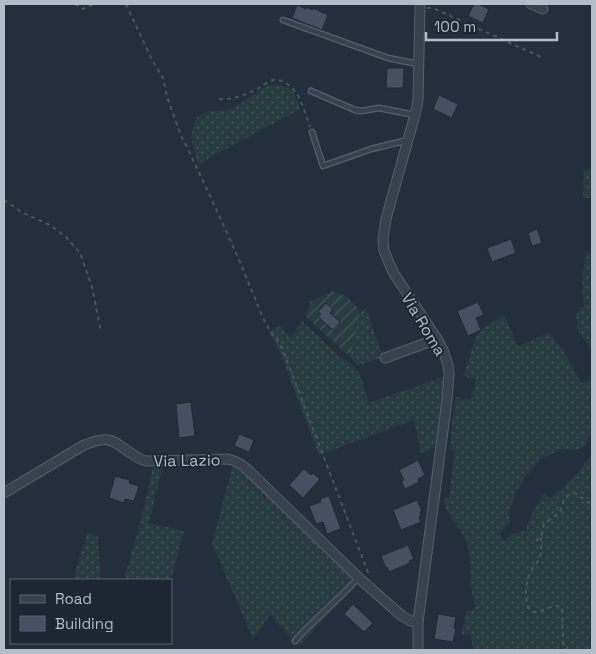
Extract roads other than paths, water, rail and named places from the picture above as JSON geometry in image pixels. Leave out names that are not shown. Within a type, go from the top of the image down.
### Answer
[{"type":"street","points":[[531,4],[543,9]]},
{"type":"street","name":"Via Roma","points":[[418,650],[418,622],[450,382],[448,365],[437,339],[408,298],[393,272],[384,250],[383,238],[386,219],[418,100],[420,5]]},
{"type":"street","points":[[385,358],[437,339]]},
{"type":"street","name":"Via Lazio","points":[[4,493],[84,445],[97,441],[108,440],[139,459],[146,461],[228,459],[236,461],[243,465],[359,578],[402,616],[410,621],[418,622]]},
{"type":"lane","points":[[283,20],[388,58],[418,64]]},
{"type":"lane","points":[[311,91],[355,110],[379,108],[415,115]]},
{"type":"lane","points":[[312,132],[323,166],[371,149],[408,140]]},
{"type":"lane","points":[[295,640],[359,578]]}]
